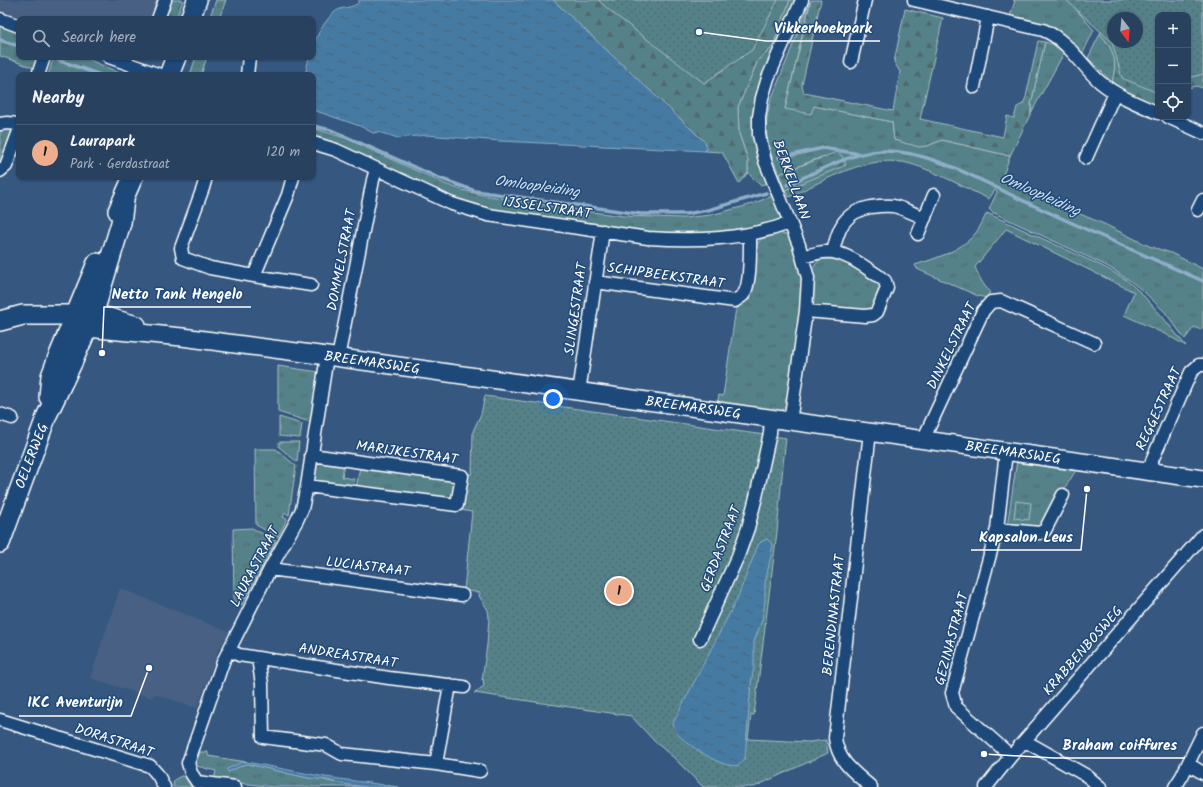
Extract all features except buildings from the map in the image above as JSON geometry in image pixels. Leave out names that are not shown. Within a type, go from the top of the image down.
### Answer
[{"type":"main road","points":[[191,16],[197,0]]},
{"type":"main road","points":[[170,72],[175,60]]},
{"type":"main road","name":"OELERWEG","points":[[0,543],[47,415],[51,376],[81,321],[111,225],[124,200],[132,180]]},
{"type":"main road","name":"BREEMARSWEG","points":[[0,321],[23,316],[81,321]]},
{"type":"main road","name":"BREEMARSWEG","points":[[0,326],[81,321]]},
{"type":"street","points":[[159,16],[165,0]]},
{"type":"street","name":"BERKELLAAN","points":[[790,422],[806,311],[808,278],[803,257],[765,160],[759,135],[759,117],[762,98],[768,78],[802,0]]},
{"type":"street","points":[[851,62],[865,0]]},
{"type":"street","points":[[914,0],[1043,30],[1052,34],[1060,39],[1094,76],[1115,93],[1155,112]]},
{"type":"street","points":[[974,87],[988,17]]},
{"type":"street","points":[[0,19],[16,25]]},
{"type":"street","points":[[39,72],[43,60]]},
{"type":"street","points":[[126,60],[143,63],[156,72]]},
{"type":"street","points":[[247,72],[249,60]]},
{"type":"street","points":[[1086,158],[1115,93]]},
{"type":"street","points":[[1175,120],[1203,133]]},
{"type":"street","points":[[0,124],[16,124]]},
{"type":"street","points":[[0,171],[6,166],[16,139]]},
{"type":"street","name":"IJSSELSTRAAT","points":[[316,144],[336,150],[452,204],[488,215],[648,238],[669,239],[721,238],[750,235],[790,224]]},
{"type":"street","name":"DOMMELSTRAAT","points":[[332,357],[376,169]]},
{"type":"street","points":[[205,180],[181,248],[183,258],[210,268],[311,285]]},
{"type":"street","points":[[254,276],[293,180]]},
{"type":"street","points":[[918,234],[934,195]]},
{"type":"street","points":[[833,252],[840,226],[845,219],[866,208],[893,206],[924,218]]},
{"type":"street","name":"SLINGESTRAAT","points":[[579,392],[603,231]]},
{"type":"street","name":"SCHIPBEEKSTRAAT","points":[[595,282],[735,301],[743,295],[746,286],[750,256],[750,235]]},
{"type":"street","points":[[803,257],[816,253],[833,252],[845,256],[885,281],[887,288],[877,312],[873,315],[865,316],[806,311]]},
{"type":"street","name":"DINKELSTRAAT","points":[[923,440],[983,311],[991,302],[1001,301],[1094,343]]},
{"type":"street","name":"BREEMARSWEG","points":[[81,321],[182,337],[1203,479]]},
{"type":"street","name":"LAURASTRAAT","points":[[197,785],[188,764],[229,650],[270,569],[298,520],[302,509],[311,455],[332,357]]},
{"type":"street","name":"REGGESTRAAT","points":[[1149,471],[1152,458],[1191,372],[1199,365],[1203,365]]},
{"type":"street","points":[[0,414],[12,418]]},
{"type":"street","name":"GERDASTRAAT","points":[[700,639],[738,556],[748,528],[761,476],[770,433],[771,419]]},
{"type":"street","name":"BERENDINASTRAAT","points":[[870,432],[836,738],[838,752],[845,765],[871,787]]},
{"type":"street","name":"GEZINASTRAAT","points":[[1006,452],[997,529],[952,693],[956,707],[1011,756]]},
{"type":"street","name":"MARIJKESTRAAT","points":[[307,486],[457,505],[462,476],[311,455]]},
{"type":"street","points":[[997,529],[1040,533],[1045,530],[1063,495]]},
{"type":"street","name":"KRABBENBOSWEG","points":[[986,787],[1011,756],[1203,535]]},
{"type":"street","name":"LUCIASTRAAT","points":[[270,569],[462,595]]},
{"type":"street","name":"ANDREASTRAAT","points":[[229,650],[240,655],[258,658],[389,678],[464,687]]},
{"type":"street","points":[[258,658],[262,684],[263,737],[326,745],[342,754],[436,764],[480,771]]},
{"type":"street","points":[[436,764],[450,685]]},
{"type":"street","name":"DORASTRAAT","points":[[0,720],[150,766],[158,774],[164,787]]},
{"type":"street","points":[[1175,787],[1203,733]]},
{"type":"street","points":[[1025,741],[1087,776],[1100,787]]},
{"type":"street","points":[[1188,764],[1203,773]]},
{"type":"street","points":[[197,785],[235,787]]},
{"type":"shaded area","points":[[0,0],[197,0],[191,16],[16,16],[16,37],[0,34]]},
{"type":"shaded area","points":[[120,588],[229,632],[218,651],[197,708],[154,694],[152,698],[90,678]]},
{"type":"green space","points":[[171,0],[183,0],[177,16],[165,16]]},
{"type":"green space","points":[[216,0],[226,0],[220,16],[210,16]]},
{"type":"green space","points":[[553,0],[790,0],[772,48],[758,60],[738,107],[739,134],[748,160],[748,173],[739,183],[722,152],[705,151],[707,148],[705,142]]},
{"type":"green space","points":[[598,0],[778,0],[752,50],[704,83]]},
{"type":"green space","points":[[790,0],[799,0],[754,113],[753,129],[756,144],[770,183],[760,185],[748,173],[748,160],[739,134],[738,107],[758,60],[772,48]]},
{"type":"green space","points":[[811,0],[821,0],[802,85],[804,93],[893,111],[900,72],[894,62],[905,9],[943,18],[920,119],[1003,137],[1007,116],[1014,118],[1017,107],[1023,104],[1026,97],[1038,41],[1045,42],[1031,104],[1031,113],[1010,156],[942,140],[927,146],[919,147],[894,140],[892,122],[814,106],[811,114],[785,109]]},
{"type":"green space","points":[[1013,0],[1068,0],[1094,30],[1083,53],[1059,33],[1009,19],[1015,1]]},
{"type":"green space","points":[[1066,0],[1203,0],[1203,74],[1191,77],[1191,12],[1155,12],[1155,92],[1122,78],[1114,48],[1143,48],[1143,12],[1107,12],[1107,37]]},
{"type":"green space","points":[[1203,0],[1203,88],[1196,86],[1191,87],[1191,12],[1155,12],[1155,106],[1129,94],[1112,82],[1115,62],[1110,48],[1143,48],[1143,12],[1107,12],[1107,42],[1100,34],[1103,22],[1103,12]]},
{"type":"green space","points":[[810,2],[785,109],[814,106],[892,122],[894,140],[927,146],[942,140],[1010,156],[1001,181],[1104,224],[1149,246],[1171,253],[1203,269],[1203,326],[1201,330],[1194,327],[1185,339],[1165,312],[1128,279],[1105,265],[992,212],[989,209],[997,192],[995,190],[989,199],[940,175],[911,164],[895,161],[864,165],[848,170],[832,176],[789,197],[785,190],[794,186],[824,156],[779,174],[771,155],[766,129],[771,100]]},
{"type":"green space","points":[[0,26],[16,32],[16,60],[37,60],[34,68],[0,56]]},
{"type":"green space","points":[[1100,34],[1107,42],[1107,48],[1110,48],[1114,56],[1115,68],[1112,82],[1088,58]]},
{"type":"green space","points":[[1045,42],[1052,44],[1064,53],[1031,113],[1031,104]]},
{"type":"green space","points":[[53,60],[90,60],[117,72],[49,72]]},
{"type":"green space","points":[[195,60],[206,60],[202,72],[191,72]]},
{"type":"green space","points":[[0,127],[15,129],[0,165]]},
{"type":"green space","points":[[316,129],[345,138],[445,184],[483,195],[623,216],[683,218],[711,215],[749,205],[775,195],[784,216],[776,225],[716,235],[629,232],[470,206],[316,142]]},
{"type":"green space","points":[[837,152],[842,156],[846,165],[785,190],[779,174]]},
{"type":"green space","points":[[987,213],[1102,266],[1125,279],[1140,292],[1161,315],[1186,346],[1169,336],[1124,315],[1134,292],[1006,229],[975,267],[979,277],[990,291],[987,298],[978,296],[917,269],[915,265],[947,254],[969,240],[977,232]]},
{"type":"green space","points":[[778,233],[787,235],[792,241],[802,268],[803,295],[787,404],[778,415],[717,405],[719,395],[723,396],[736,308],[738,308],[756,245],[763,237]]},
{"type":"green space","points":[[835,259],[846,263],[881,281],[883,285],[872,313],[812,306],[812,269],[819,260]]},
{"type":"green space","points":[[278,366],[319,372],[312,421],[310,422],[278,412]]},
{"type":"green space","points":[[485,396],[786,438],[777,532],[754,715],[751,715],[748,739],[809,742],[826,740],[828,753],[754,787],[703,787],[673,757],[655,742],[631,716],[474,693],[484,686],[483,679],[482,680],[489,618],[488,610],[479,596],[480,593],[464,590],[472,512],[460,510],[465,473],[472,474],[473,431],[481,414]]},
{"type":"green space","points":[[279,417],[302,424],[300,438],[279,436]]},
{"type":"green space","points":[[279,442],[299,442],[297,462],[279,447]]},
{"type":"green space","points":[[255,449],[276,449],[296,466],[289,515],[285,513],[283,517],[287,519],[278,537],[256,525]]},
{"type":"green space","points":[[1017,460],[1078,467],[1039,529],[1007,527]]},
{"type":"green space","points":[[317,461],[344,462],[342,477],[354,479],[353,488],[316,483],[313,478]]},
{"type":"green space","points":[[360,466],[362,468],[445,480],[449,477],[455,482],[452,499],[356,489]]},
{"type":"green space","points":[[1016,501],[1031,503],[1029,520],[1014,518]]},
{"type":"green space","points":[[252,528],[276,541],[242,605],[234,601],[233,529]]},
{"type":"green space","points":[[200,752],[208,752],[208,756],[247,762],[242,762],[228,772],[248,764],[308,778],[367,787],[274,787],[214,780],[216,771],[197,766],[196,762]]},
{"type":"green space","points":[[181,776],[188,777],[193,787],[173,787],[174,780]]},
{"type":"water","points":[[359,0],[553,0],[705,142],[707,148],[705,151],[500,141],[426,135],[398,138],[378,132],[373,133],[360,126],[316,111],[316,72],[306,72],[308,60],[316,60],[316,38],[325,22],[336,11],[354,6],[359,2]]},
{"type":"water","points":[[767,539],[773,545],[765,584],[765,601],[762,620],[754,642],[754,667],[751,683],[745,758],[739,765],[733,766],[724,764],[705,755],[687,743],[676,732],[673,723],[737,599],[758,545]]},
{"type":"water","points":[[242,762],[325,777],[399,787],[367,787],[341,784],[248,764],[228,772],[227,769]]},
{"type":"waterway","name":"Omloopleiding","points":[[0,40],[16,45]]},
{"type":"waterway","name":"Omloopleiding","points":[[58,60],[92,72]]},
{"type":"waterway","name":"Omloopleiding","points":[[316,127],[331,130],[439,178],[475,191],[641,214],[686,214],[708,210],[766,193]]},
{"type":"waterway","name":"Omloopleiding","points":[[779,158],[823,148],[860,154]]},
{"type":"waterway","name":"Omloopleiding","points":[[787,185],[846,159],[870,152],[899,152],[918,155],[955,168],[1026,202],[1203,281]]},
{"type":"place","name":"Vikkerhoekpark","points":[[699,32]]},
{"type":"place","name":"Netto Tank Hengelo","points":[[102,353]]},
{"type":"place","name":"Kapsalon Leus","points":[[1087,489]]},
{"type":"place","name":"Laurapark","points":[[619,591]]},
{"type":"place","name":"IKC Aventurijn","points":[[149,668]]},
{"type":"place","name":"Braham coiffures","points":[[984,754]]}]
